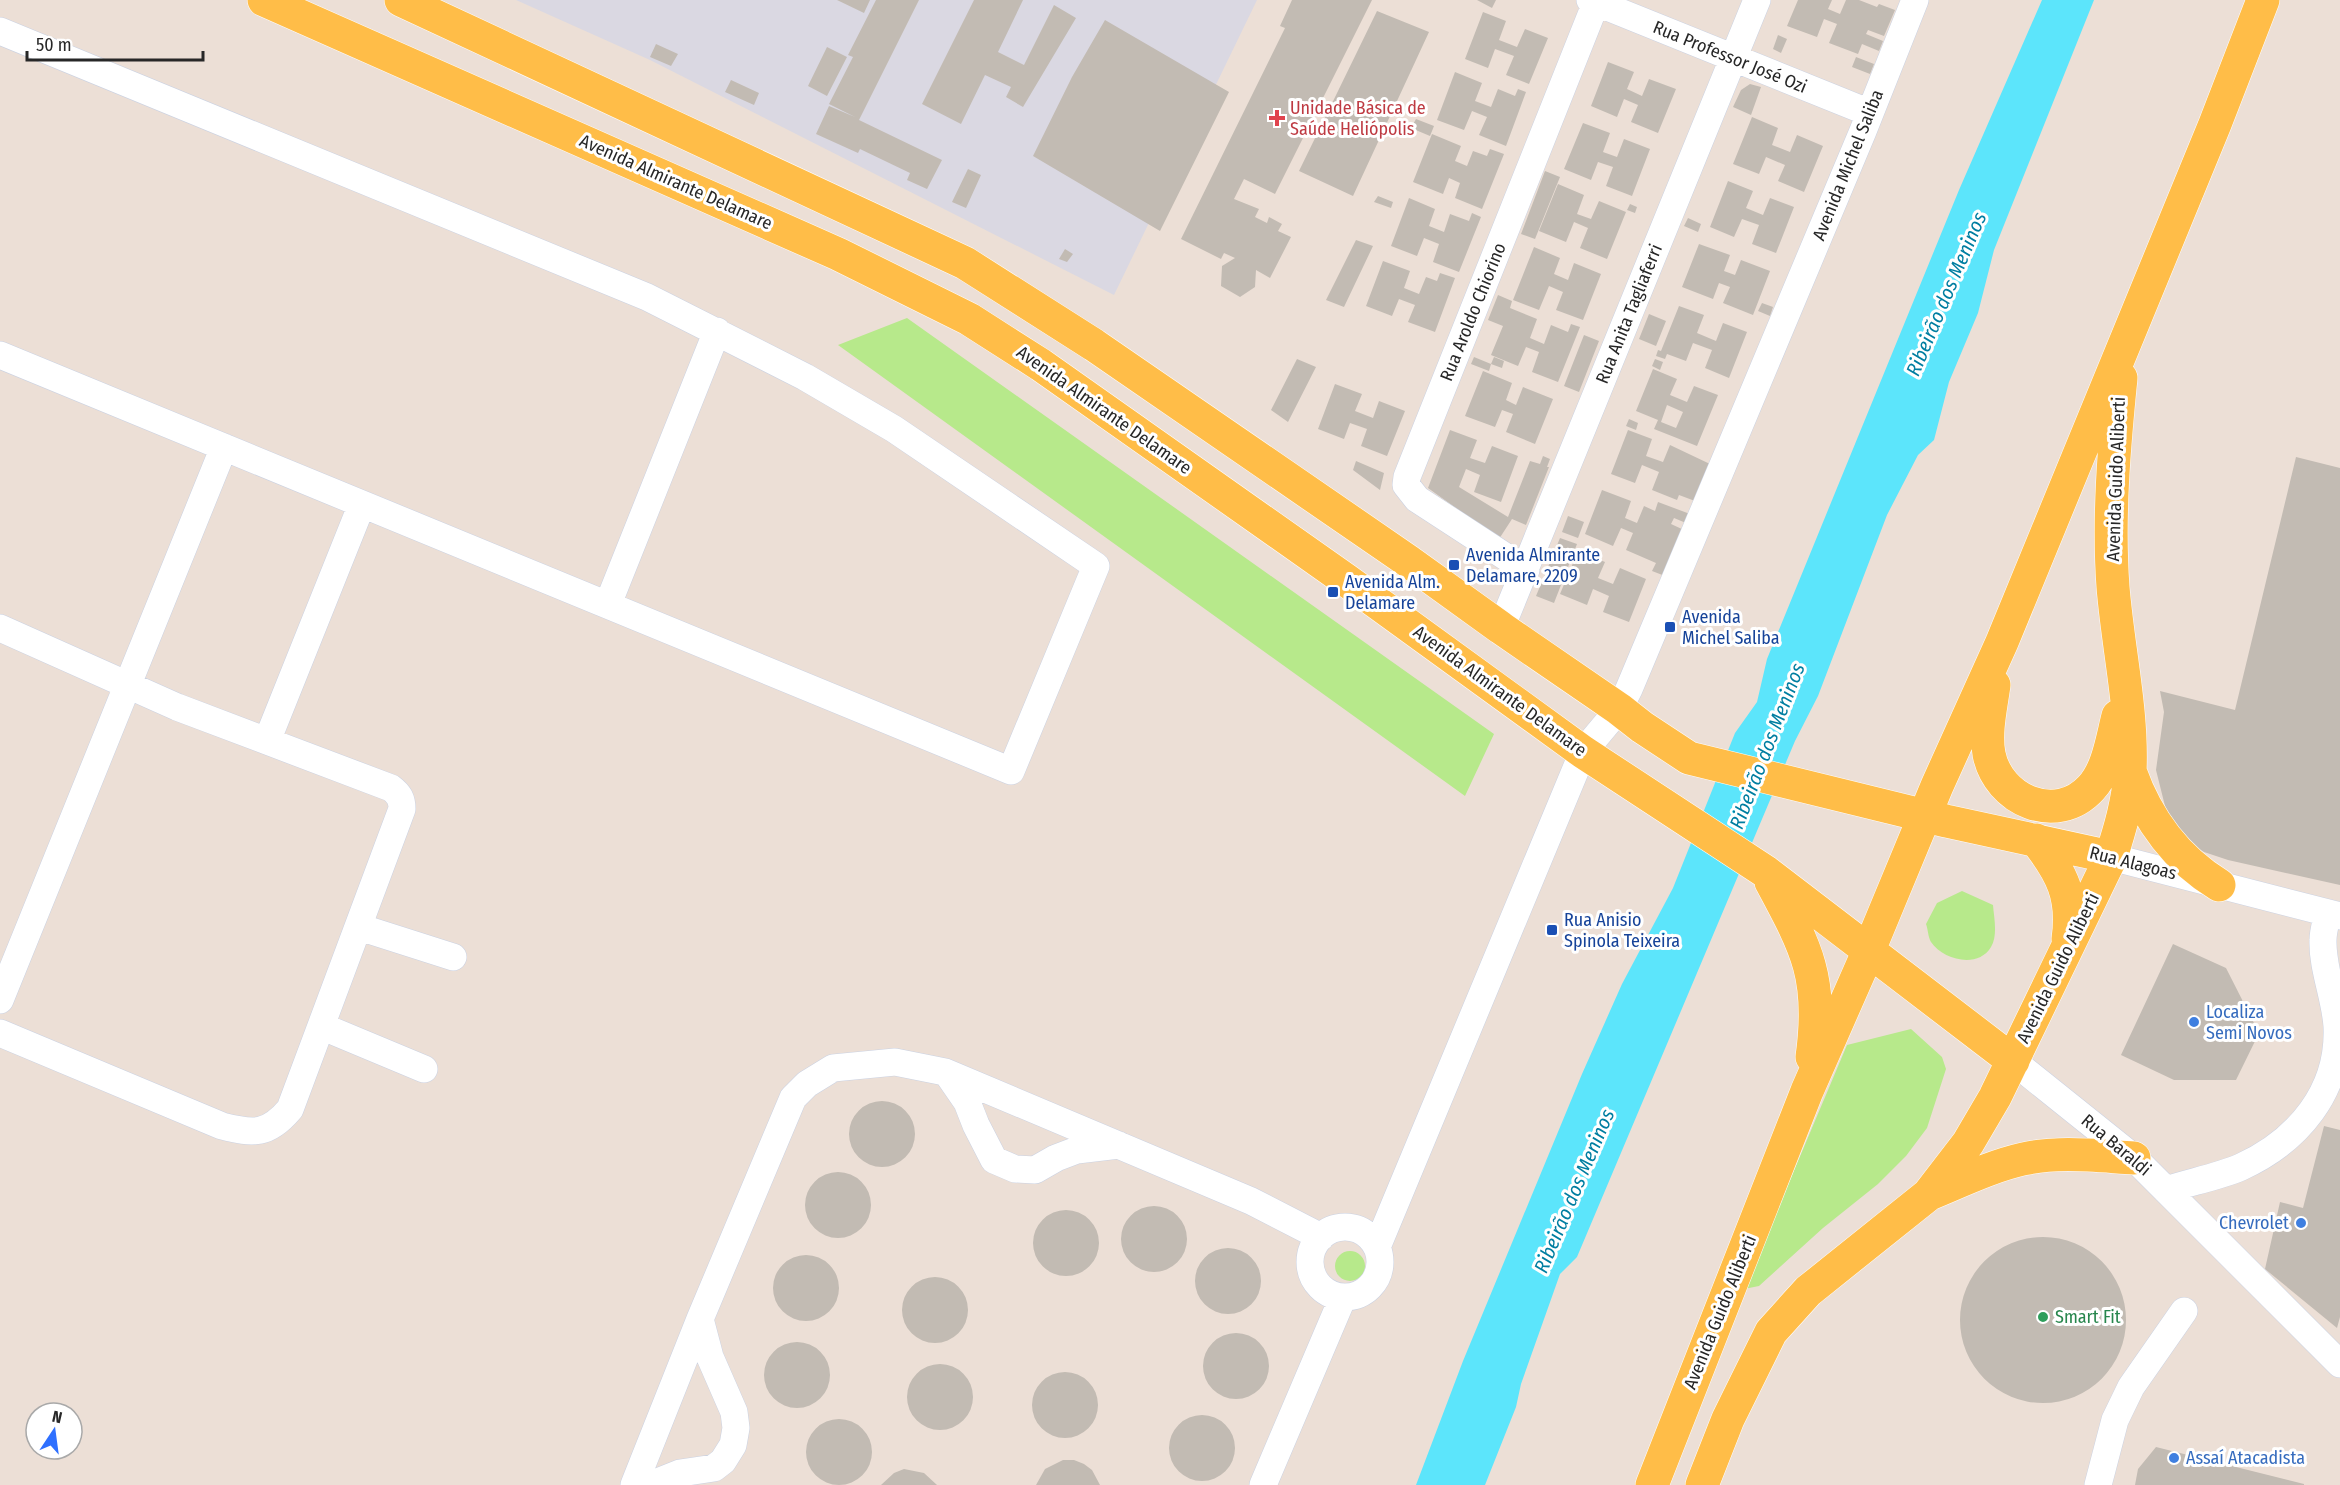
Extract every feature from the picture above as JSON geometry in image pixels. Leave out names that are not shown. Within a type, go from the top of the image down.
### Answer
[{"type":"main road","name":"Avenida Almirante Delamare","points":[[264,0],[838,254],[969,319],[1041,365],[1377,602],[1583,752],[1763,870],[1869,950]]},
{"type":"main road","points":[[401,0],[966,262],[1094,345],[1408,561],[1619,709],[1642,728],[1689,758],[1926,815]]},
{"type":"main road","name":"Avenida Guido Aliberti","points":[[1652,1485],[1807,1091],[2002,642],[2215,124],[2263,0]]},
{"type":"main road","points":[[879,274],[874,262],[877,256],[885,251],[896,251],[959,280],[1038,330],[1094,345]]},
{"type":"main road","name":"Avenida Guido Aliberti","points":[[1702,1485],[1728,1419],[1771,1332],[1808,1291],[1928,1195],[1968,1143],[2013,1060],[2111,857],[2122,824],[2130,771],[2125,684],[2111,550],[2115,455],[2124,344]]},
{"type":"main road","points":[[2002,642],[1989,722],[1989,756],[1997,776],[2006,787],[2020,799],[2034,805],[2050,807],[2065,804],[2084,795],[2094,784],[2108,753],[2125,684]]},
{"type":"main road","points":[[2130,771],[2143,804],[2166,839],[2200,872],[2219,885]]},
{"type":"main road","name":"Rua Alagoas","points":[[1926,815],[2111,857]]},
{"type":"main road","points":[[2036,840],[2057,869],[2067,892],[2070,915],[2066,953]]},
{"type":"main road","points":[[1763,870],[1798,933],[1812,972],[1816,1018],[1807,1091]]},
{"type":"main road","name":"Rua Baraldi","points":[[1869,950],[2013,1060]]},
{"type":"main road","points":[[1928,1195],[1987,1170],[2023,1159],[2080,1155],[2134,1158]]},
{"type":"street","name":"Rua Anita Tagliaferri","points":[[1501,628],[1757,0]]},
{"type":"street","name":"Avenida Michel Saliba","points":[[1377,1247],[1583,752],[1619,709],[1870,113],[1915,0]]},
{"type":"street","name":"Rua Professor José Ozi","points":[[1594,1],[1870,113]]},
{"type":"street","name":"Rua Aroldo Chiorino","points":[[1526,570],[1417,499],[1406,485],[1407,477],[1594,1]]},
{"type":"street","points":[[0,32],[647,297],[717,331],[805,377],[894,429],[1096,566],[1011,771],[0,355]]},
{"type":"street","points":[[608,604],[717,331]]},
{"type":"street","points":[[0,1000],[224,447]]},
{"type":"street","points":[[267,741],[362,504]]},
{"type":"street","points":[[0,628],[177,707],[391,788],[402,801],[402,809],[359,927],[290,1108],[278,1122],[266,1130],[245,1132],[222,1126],[0,1034]]},
{"type":"street","name":"Rua Alagoas","points":[[2111,857],[2334,914]]},
{"type":"street","points":[[2166,1190],[2241,1167],[2275,1148],[2293,1134],[2312,1114],[2333,1066],[2337,1039],[2335,1011],[2324,946],[2334,914]]},
{"type":"street","points":[[359,927],[453,957]]},
{"type":"street","points":[[321,1026],[424,1069]]},
{"type":"street","name":"Rua Baraldi","points":[[2013,1060],[2134,1158],[2340,1364]]},
{"type":"street","points":[[634,1485],[700,1319],[793,1098],[807,1084],[833,1068],[895,1062],[947,1073],[1251,1201],[1321,1237]]},
{"type":"street","points":[[947,1073],[967,1101],[976,1125],[994,1160],[1015,1169],[1035,1170],[1056,1158],[1077,1150],[1120,1145]]},
{"type":"street","points":[[1352,1227],[1371,1238],[1377,1247],[1380,1259],[1379,1271],[1374,1282],[1355,1296],[1343,1297],[1332,1294],[1322,1288],[1315,1279],[1310,1257],[1321,1237],[1330,1230],[1352,1227]]},
{"type":"street","points":[[1263,1485],[1343,1297]]},
{"type":"street","points":[[2098,1485],[2115,1420],[2132,1387],[2184,1311]]},
{"type":"street","points":[[650,1485],[680,1473],[714,1468],[723,1461],[733,1445],[736,1428],[734,1412],[710,1357],[700,1319]]},
{"type":"shaded area","points":[[516,0],[1257,0],[1114,295],[650,60]]},
{"type":"green space","points":[[907,318],[1494,734],[1465,796],[838,345]]},
{"type":"green space","points":[[1962,891],[1993,905],[1995,926],[1991,947],[1985,954],[1969,960],[1952,957],[1936,948],[1930,940],[1926,924],[1937,903]]},
{"type":"green space","points":[[1911,1029],[1942,1057],[1946,1069],[1927,1128],[1906,1156],[1878,1184],[1823,1228],[1759,1286],[1744,1289],[1847,1045]]},
{"type":"green space","points":[[1350,1251],[1361,1255],[1365,1266],[1361,1277],[1350,1281],[1339,1277],[1335,1266],[1339,1255]]},
{"type":"water","name":"Ribeirão dos Meninos","points":[[2042,0],[2094,0],[1994,250],[1978,313],[1949,382],[1934,440],[1918,455],[1887,515],[1818,696],[1795,741],[1577,1257],[1560,1274],[1521,1384],[1516,1407],[1485,1485],[1416,1485],[1463,1361],[1582,1074],[1622,984],[1673,888],[1735,733],[1757,702],[1767,659],[1959,190]]},
{"type":"building","points":[[837,0],[870,0],[864,13]]},
{"type":"building","points":[[876,0],[919,0],[859,120],[942,160],[927,189],[907,180],[910,173],[860,149],[858,153],[816,134],[829,106],[855,117],[829,104],[853,57],[848,55]]},
{"type":"building","points":[[974,0],[1023,0],[998,52],[1024,65],[1054,5],[1076,18],[1023,107],[1006,97],[1011,87],[985,75],[961,124],[922,104]]},
{"type":"building","name":"Unidade Básica de Saúde Heliópolis","points":[[1292,0],[1372,0],[1275,194],[1244,179],[1234,199],[1259,209],[1255,217],[1267,223],[1269,217],[1282,224],[1278,231],[1291,237],[1270,278],[1256,270],[1255,287],[1240,297],[1221,286],[1222,266],[1235,258],[1224,253],[1221,259],[1181,239],[1285,28],[1280,26]]},
{"type":"building","points":[[1477,0],[1496,0],[1492,8]]},
{"type":"building","points":[[1798,0],[1832,0],[1828,9],[1840,14],[1846,0],[1859,0],[1877,7],[1879,4],[1895,10],[1884,36],[1868,30],[1866,34],[1883,41],[1879,51],[1862,44],[1858,54],[1829,43],[1837,24],[1824,19],[1817,37],[1787,26]]},
{"type":"building","points":[[1377,11],[1429,32],[1353,196],[1299,171]]},
{"type":"building","points":[[1483,12],[1506,21],[1499,40],[1517,47],[1525,29],[1548,38],[1529,84],[1506,75],[1514,56],[1495,49],[1488,68],[1465,59]]},
{"type":"building","points":[[1105,20],[1229,92],[1160,231],[1033,156],[1072,77]]},
{"type":"building","points":[[1778,35],[1787,39],[1781,53],[1773,49]]},
{"type":"building","points":[[656,44],[678,54],[671,66],[650,57]]},
{"type":"building","points":[[827,47],[847,57],[827,96],[808,86]]},
{"type":"building","points":[[1856,57],[1874,64],[1870,74],[1852,67]]},
{"type":"building","points":[[1608,62],[1634,72],[1627,89],[1642,96],[1649,79],[1676,89],[1658,133],[1631,122],[1638,105],[1624,99],[1617,117],[1591,106]]},
{"type":"building","points":[[1455,72],[1482,83],[1475,101],[1491,107],[1498,89],[1515,96],[1518,89],[1526,92],[1506,146],[1479,135],[1487,117],[1472,111],[1464,130],[1437,120]]},
{"type":"building","points":[[731,80],[759,93],[754,105],[725,92]]},
{"type":"building","points":[[1750,84],[1761,87],[1751,115],[1733,107],[1741,90]]},
{"type":"building","points":[[1752,117],[1778,128],[1772,145],[1790,152],[1797,135],[1823,146],[1804,192],[1778,181],[1785,165],[1766,157],[1759,174],[1733,164]]},
{"type":"building","points":[[1416,119],[1434,126],[1430,136],[1411,128]]},
{"type":"building","points":[[1583,123],[1610,133],[1603,152],[1617,157],[1624,139],[1650,149],[1632,196],[1606,186],[1613,167],[1598,162],[1591,180],[1564,169]]},
{"type":"building","points":[[1432,134],[1461,146],[1455,161],[1467,166],[1473,151],[1487,156],[1490,149],[1504,154],[1482,209],[1455,198],[1460,183],[1449,178],[1443,194],[1413,182]]},
{"type":"building","points":[[968,169],[981,175],[966,208],[952,202]]},
{"type":"building","points":[[1545,171],[1560,177],[1535,239],[1521,234]]},
{"type":"building","points":[[1728,181],[1753,191],[1746,208],[1763,215],[1770,198],[1794,207],[1776,253],[1752,244],[1759,225],[1742,219],[1734,237],[1710,227]]},
{"type":"building","points":[[1558,184],[1584,195],[1577,214],[1591,219],[1599,201],[1626,212],[1607,259],[1580,248],[1588,228],[1574,222],[1566,242],[1539,231]]},
{"type":"building","points":[[1378,196],[1393,202],[1391,208],[1374,202]]},
{"type":"building","points":[[1409,198],[1435,209],[1429,226],[1444,232],[1450,214],[1469,221],[1472,213],[1481,217],[1459,272],[1433,262],[1439,244],[1424,238],[1417,256],[1391,246]]},
{"type":"building","points":[[1630,204],[1637,207],[1635,213],[1627,210]]},
{"type":"building","points":[[1688,218],[1701,224],[1698,232],[1684,226]]},
{"type":"building","points":[[1356,240],[1373,246],[1344,307],[1326,300]]},
{"type":"building","points":[[1699,244],[1730,255],[1724,271],[1735,275],[1741,260],[1770,271],[1753,315],[1723,303],[1730,287],[1719,283],[1713,299],[1682,287]]},
{"type":"building","points":[[1534,247],[1560,258],[1554,274],[1568,280],[1574,263],[1601,274],[1583,320],[1556,310],[1563,292],[1549,286],[1539,310],[1513,300]]},
{"type":"building","points":[[1065,249],[1073,254],[1067,262],[1059,259]]},
{"type":"building","points":[[1383,261],[1410,271],[1404,288],[1419,294],[1426,277],[1437,281],[1440,273],[1455,278],[1435,332],[1408,322],[1415,305],[1399,299],[1392,316],[1366,306]]},
{"type":"building","points":[[1498,295],[1512,301],[1510,308],[1537,319],[1530,338],[1544,344],[1551,325],[1568,332],[1571,324],[1580,327],[1558,382],[1532,372],[1539,352],[1526,347],[1518,366],[1491,355],[1503,326],[1488,320]]},
{"type":"building","points":[[1762,303],[1773,307],[1770,316],[1758,311]]},
{"type":"building","points":[[1679,306],[1704,315],[1697,333],[1716,341],[1723,323],[1747,332],[1729,378],[1705,368],[1712,350],[1693,343],[1686,361],[1667,354],[1665,359],[1656,356],[1658,350],[1661,351]]},
{"type":"building","points":[[1649,314],[1666,321],[1656,346],[1639,339]]},
{"type":"building","points":[[1584,335],[1599,341],[1579,392],[1564,386]]},
{"type":"building","points":[[1474,357],[1491,364],[1489,371],[1471,364]]},
{"type":"building","points":[[1494,357],[1504,361],[1502,368],[1491,364]]},
{"type":"building","points":[[1297,359],[1316,367],[1288,422],[1271,410]]},
{"type":"building","points":[[1655,359],[1663,362],[1660,370],[1652,366]]},
{"type":"building","points":[[1653,369],[1677,379],[1670,395],[1687,402],[1694,386],[1718,395],[1697,446],[1654,429],[1658,420],[1636,411]],"holes":[[[1667,405],[1683,412],[1676,428],[1661,422]]]},
{"type":"building","points":[[1483,371],[1512,383],[1506,400],[1516,405],[1523,387],[1553,399],[1535,444],[1506,432],[1513,414],[1502,410],[1495,427],[1465,416]]},
{"type":"building","points":[[1335,384],[1362,394],[1355,411],[1373,418],[1379,401],[1405,411],[1387,456],[1361,446],[1367,429],[1350,423],[1344,439],[1318,429]]},
{"type":"building","points":[[1629,419],[1638,423],[1636,430],[1626,426]]},
{"type":"building","points":[[1450,430],[1477,440],[1470,458],[1485,463],[1492,446],[1518,456],[1501,502],[1474,492],[1480,475],[1466,469],[1459,487],[1508,517],[1530,461],[1540,464],[1543,456],[1550,459],[1526,525],[1512,519],[1499,539],[1428,488]]},
{"type":"building","points":[[1628,430],[1652,439],[1646,456],[1663,462],[1670,445],[1710,464],[1695,501],[1679,495],[1677,500],[1652,490],[1659,472],[1642,465],[1635,483],[1611,474]]},
{"type":"building","points":[[2296,457],[2340,468],[2340,885],[2228,860],[2204,852],[2193,845],[2167,814],[2156,770],[2164,712],[2160,691],[2235,710]]},
{"type":"building","points":[[1356,461],[1384,473],[1380,490],[1353,470]]},
{"type":"building","points":[[1602,490],[1631,501],[1625,518],[1637,523],[1644,506],[1655,511],[1658,502],[1690,514],[1686,523],[1674,518],[1671,524],[1684,530],[1665,576],[1652,571],[1656,563],[1626,550],[1633,533],[1621,528],[1613,546],[1585,534]]},
{"type":"building","points":[[1568,516],[1584,522],[1578,538],[1562,532]]},
{"type":"building","points":[[1560,538],[1577,544],[1554,603],[1536,596]]},
{"type":"building","points":[[1578,551],[1605,562],[1598,578],[1613,584],[1620,568],[1646,579],[1629,622],[1603,612],[1609,596],[1593,589],[1587,605],[1560,594]]},
{"type":"building","points":[[2173,944],[2226,968],[2259,1033],[2236,1080],[2174,1080],[2121,1055]]},
{"type":"building","points":[[882,1101],[895,1103],[910,1116],[915,1134],[913,1147],[900,1162],[882,1167],[869,1165],[854,1152],[849,1134],[851,1121],[864,1106]]},
{"type":"building","points":[[2324,1126],[2340,1130],[2340,1317],[2337,1328],[2265,1269],[2280,1202],[2303,1208]]},
{"type":"building","points":[[838,1172],[851,1174],[866,1187],[871,1205],[869,1218],[856,1233],[838,1238],[825,1236],[810,1223],[805,1205],[807,1192],[820,1177]]},
{"type":"building","points":[[1154,1206],[1167,1208],[1182,1221],[1187,1239],[1185,1252],[1172,1267],[1154,1272],[1141,1270],[1126,1257],[1121,1239],[1123,1226],[1136,1211]]},
{"type":"building","points":[[1066,1210],[1079,1212],[1094,1225],[1099,1243],[1097,1256],[1084,1271],[1066,1276],[1053,1274],[1038,1261],[1033,1243],[1035,1230],[1048,1215]]},
{"type":"building","name":"Smart Fit","points":[[2043,1237],[2075,1244],[2089,1251],[2101,1262],[2112,1274],[2119,1288],[2126,1320],[2119,1352],[2112,1366],[2101,1378],[2089,1389],[2075,1396],[2043,1403],[2011,1396],[1997,1389],[1985,1378],[1974,1366],[1967,1352],[1960,1320],[1967,1288],[1974,1274],[1985,1262],[1997,1251],[2011,1244]]},
{"type":"building","points":[[1228,1248],[1241,1250],[1256,1263],[1261,1281],[1259,1294],[1246,1309],[1228,1314],[1215,1312],[1200,1299],[1195,1281],[1197,1268],[1210,1253]]},
{"type":"building","points":[[806,1255],[819,1257],[834,1270],[839,1288],[837,1301],[824,1316],[806,1321],[793,1319],[778,1306],[773,1288],[775,1275],[788,1260]]},
{"type":"building","points":[[935,1277],[948,1279],[963,1292],[968,1310],[966,1323],[953,1338],[935,1343],[922,1341],[907,1328],[902,1310],[904,1297],[917,1282]]},
{"type":"building","points":[[1230,1333],[1242,1333],[1254,1338],[1264,1348],[1269,1366],[1267,1379],[1254,1394],[1242,1399],[1230,1399],[1218,1394],[1208,1384],[1203,1372],[1203,1360],[1208,1348],[1218,1338]]},
{"type":"building","points":[[797,1342],[810,1344],[825,1357],[830,1375],[828,1388],[815,1403],[797,1408],[784,1406],[769,1393],[764,1375],[766,1362],[779,1347]]},
{"type":"building","points":[[940,1364],[953,1366],[963,1374],[971,1384],[973,1397],[971,1410],[963,1420],[953,1428],[940,1430],[927,1428],[917,1420],[909,1410],[907,1397],[909,1384],[917,1374],[927,1366]]},
{"type":"building","points":[[1065,1372],[1078,1374],[1093,1387],[1098,1405],[1096,1418],[1083,1433],[1065,1438],[1052,1436],[1037,1423],[1032,1405],[1034,1392],[1047,1377]]},
{"type":"building","points":[[1202,1415],[1215,1417],[1230,1430],[1235,1448],[1233,1461],[1220,1476],[1202,1481],[1189,1479],[1174,1466],[1169,1448],[1171,1435],[1184,1420]]},
{"type":"building","points":[[839,1419],[852,1421],[862,1429],[870,1439],[872,1452],[870,1465],[862,1475],[852,1483],[839,1485],[826,1483],[816,1475],[808,1465],[806,1452],[808,1439],[816,1429],[826,1421]]},
{"type":"building","name":"Assaí Atacadista","points":[[2156,1447],[2304,1485],[2135,1485],[2138,1469]]},
{"type":"building","points":[[1063,1460],[1074,1460],[1084,1464],[1092,1470],[1100,1485],[1036,1485],[1045,1469]]},
{"type":"building","points":[[904,1469],[924,1473],[937,1485],[881,1485],[894,1473]]},
{"type":"place","name":"Unidade Básica de Saúde Heliópolis","points":[[1277,118]]},
{"type":"place","name":"Avenida Almirante Delamare, 2209","points":[[1454,565]]},
{"type":"place","name":"Avenida Alm. Delamare","points":[[1333,592]]},
{"type":"place","name":"Avenida Michel Saliba","points":[[1670,627]]},
{"type":"place","name":"Rua Anisio Spinola Teixeira","points":[[1552,930]]},
{"type":"place","name":"Localiza Semi Novos","points":[[2194,1022]]},
{"type":"place","name":"Chevrolet","points":[[2301,1223]]},
{"type":"place","name":"Smart Fit","points":[[2043,1317]]},
{"type":"place","name":"Assaí Atacadista","points":[[2174,1458]]}]
